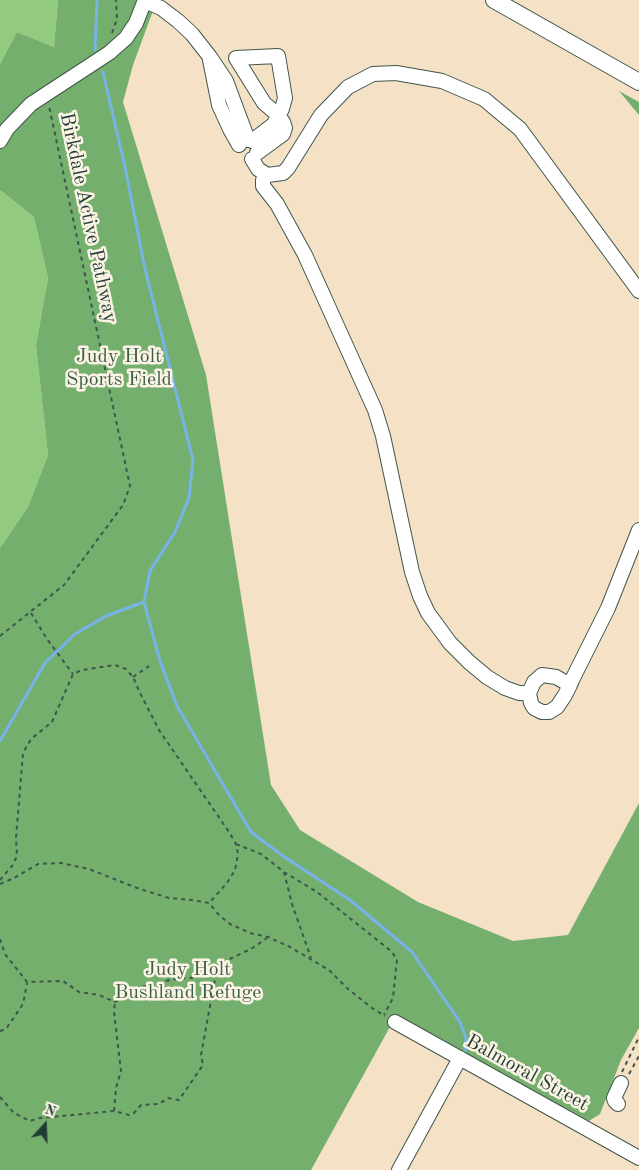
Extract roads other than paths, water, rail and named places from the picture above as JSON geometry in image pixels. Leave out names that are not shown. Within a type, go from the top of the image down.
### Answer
[{"type":"main road","points":[[494,0],[639,82]]},
{"type":"street","points":[[0,141],[8,128],[32,104],[109,53],[126,38],[136,22],[145,0],[178,21],[192,34],[210,57],[219,105],[230,130],[250,148],[258,169],[267,176]]},
{"type":"street","points":[[250,148],[283,134],[285,128],[278,115],[264,103],[236,58],[278,56],[285,98],[278,115]]},
{"type":"street","points":[[529,693],[519,693],[505,688],[487,677],[450,643],[428,613],[412,572],[383,436],[375,410],[305,255],[277,204],[264,186],[263,180],[267,176],[283,173],[288,168],[321,115],[348,86],[373,74],[396,73],[442,81],[484,99],[520,129],[639,291]]},
{"type":"street","points":[[570,685],[556,677],[542,675],[534,682],[529,693],[531,703],[534,708],[542,712],[550,712],[557,707],[570,685],[608,608],[639,530]]},
{"type":"street","name":"Balmoral Street","points":[[390,1019],[639,1158]]},
{"type":"street","points":[[399,1170],[460,1058]]},
{"type":"street","points":[[618,1104],[614,1098],[621,1083]]},
{"type":"waterway","points":[[95,50],[97,0]]},
{"type":"waterway","points":[[103,72],[125,167],[145,269],[193,460],[189,498],[175,532],[150,571],[144,602],[160,661],[177,706],[251,832],[283,856],[350,900],[412,952],[460,1022],[466,1038],[465,1051]]},
{"type":"waterway","points":[[0,741],[45,663],[75,634],[106,616],[144,602]]},
{"type":"park label","name":"Judy Holt Sports Field","points":[[119,368]]},
{"type":"park label","name":"Judy Holt Bushland Refuge","points":[[188,982]]}]
